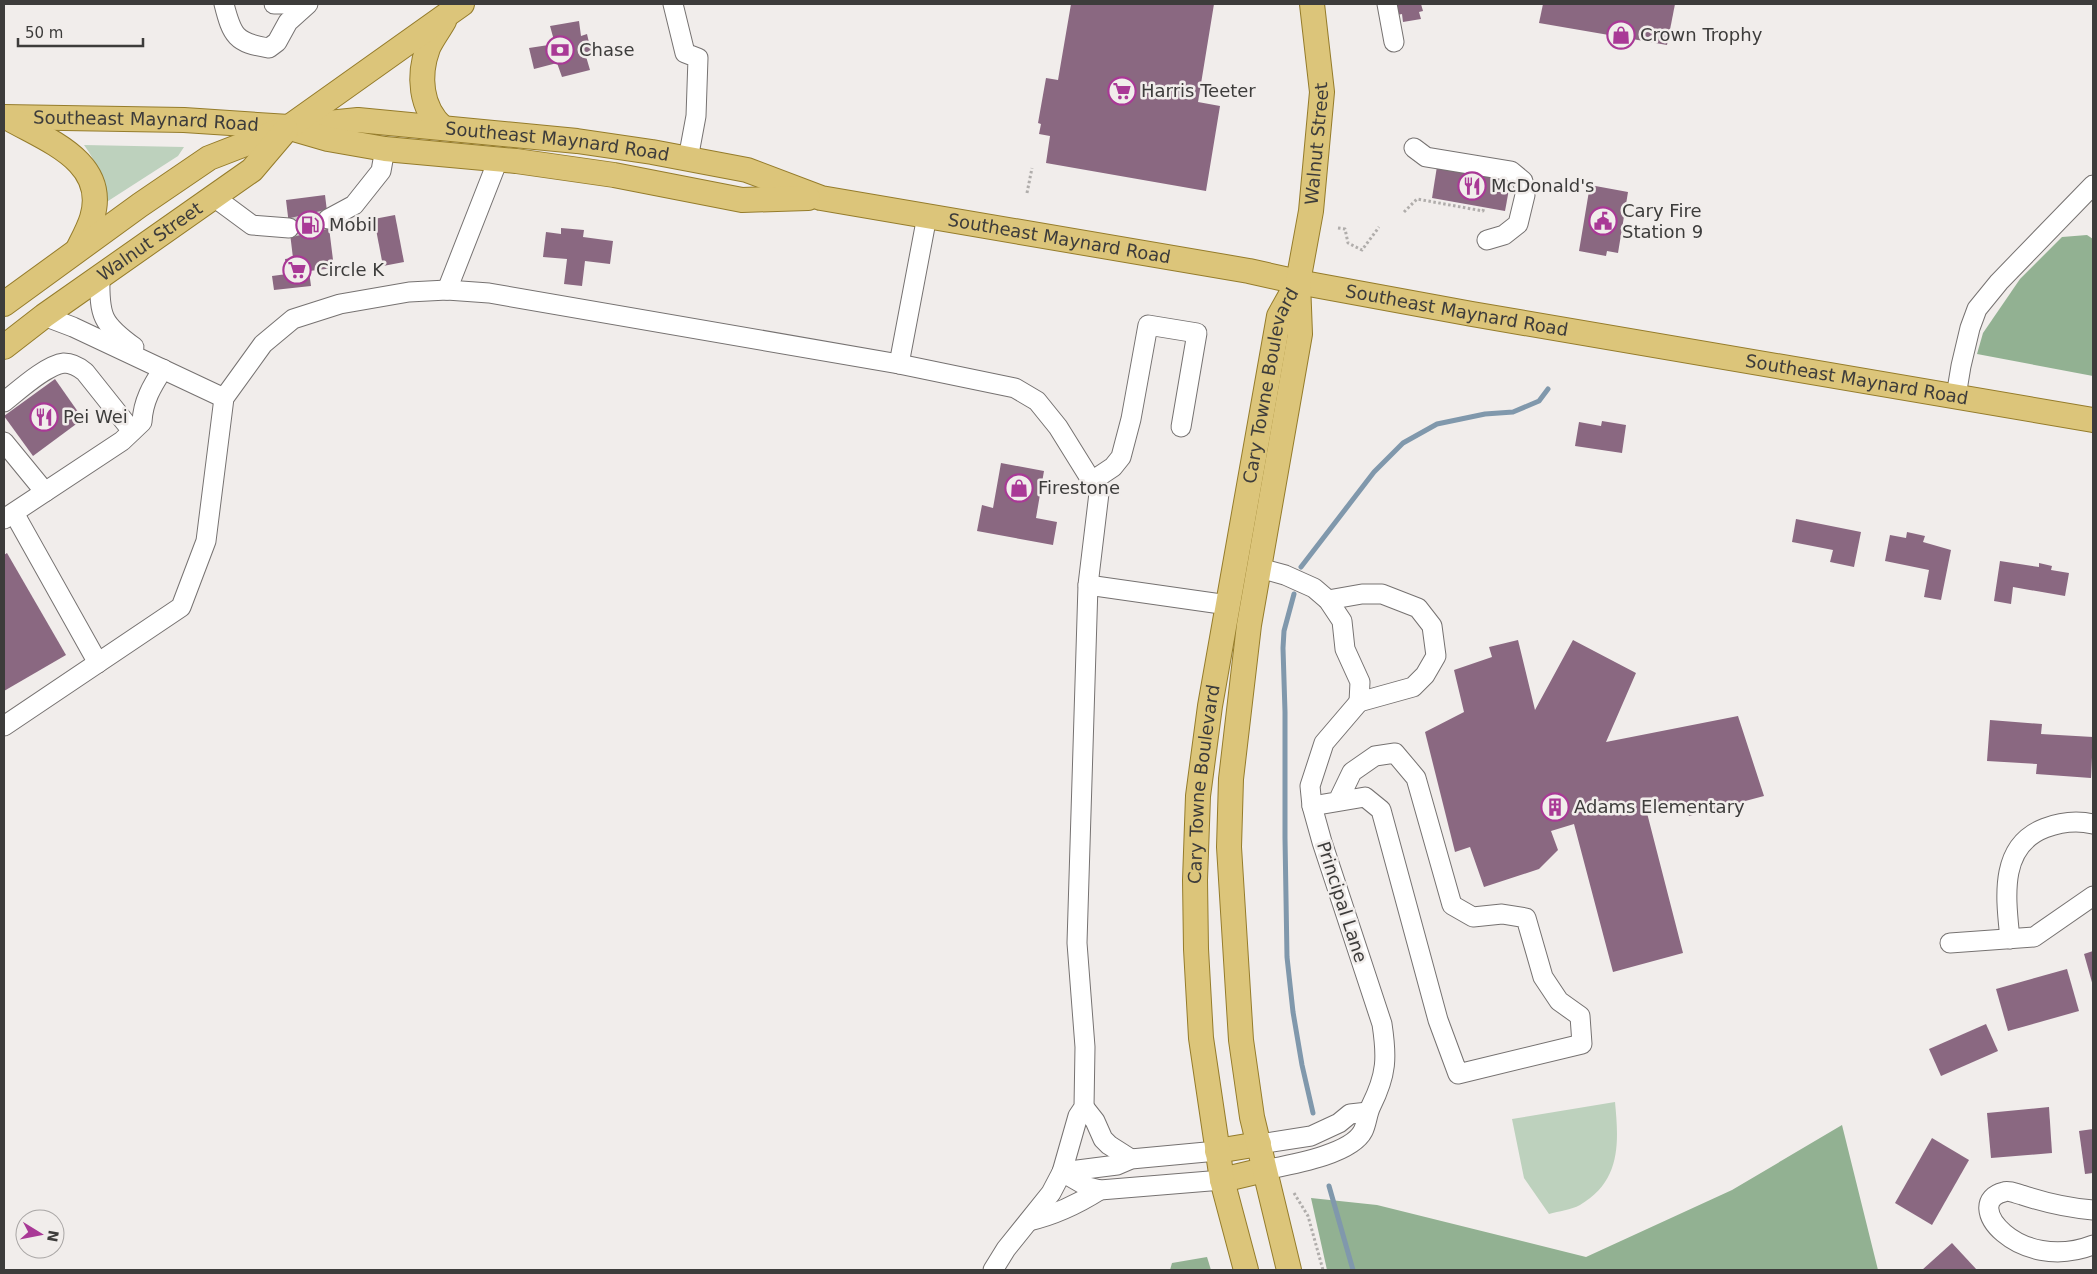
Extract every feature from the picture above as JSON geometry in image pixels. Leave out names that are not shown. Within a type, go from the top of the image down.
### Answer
[{"type":"main road","name":"Walnut Street","points":[[1298,282],[1311,211],[1322,92],[1312,4]]},
{"type":"main road","name":"Walnut Street","points":[[4,347],[44,316],[252,170],[289,127],[456,8]]},
{"type":"main road","points":[[443,128],[432,118],[423,94],[423,71],[428,48],[456,8]]},
{"type":"main road","name":"Southeast Maynard Road","points":[[5,117],[184,120],[289,127],[358,120],[577,141],[747,170],[821,198]]},
{"type":"main road","points":[[5,117],[62,148],[87,171],[94,189],[94,206],[92,218],[78,250]]},
{"type":"main road","name":"Southeast Maynard Road","points":[[289,127],[328,139],[385,149],[498,160],[614,175],[742,200],[821,198],[1249,271],[1298,282],[1574,332],[2093,420]]},
{"type":"main road","name":"Walnut Street","points":[[4,304],[209,158],[289,127]]},
{"type":"main road","name":"Cary Towne Boulevard","points":[[1288,1270],[1252,1117],[1241,1040],[1229,847],[1231,779],[1249,625],[1300,334],[1298,282]]},
{"type":"main road","name":"Cary Towne Boulevard","points":[[1246,1270],[1222,1180],[1201,1038],[1196,948],[1195,880],[1198,796],[1210,706],[1279,316],[1298,282]]},
{"type":"main road","points":[[1217,1151],[1259,1144]]},
{"type":"main road","points":[[1222,1180],[1264,1170]]},
{"type":"street","points":[[224,4],[231,30],[248,45],[270,48],[277,42],[288,22],[308,4]]},
{"type":"street","points":[[274,4],[299,4]]},
{"type":"street","points":[[673,4],[685,53],[698,58],[696,116],[688,159]]},
{"type":"street","points":[[1387,4],[1394,42]]},
{"type":"street","points":[[1414,148],[1426,157],[1511,171],[1523,181],[1525,195],[1518,224],[1504,235],[1486,240]]},
{"type":"street","points":[[328,219],[354,205],[380,170],[385,149]]},
{"type":"street","points":[[447,290],[498,160]]},
{"type":"street","points":[[1956,396],[1970,328],[1977,309],[1999,282],[2086,205],[2093,185]]},
{"type":"street","points":[[214,197],[252,225],[289,228]]},
{"type":"street","points":[[898,364],[927,216]]},
{"type":"street","points":[[100,277],[99,304],[102,316],[118,336],[163,368]]},
{"type":"street","points":[[4,726],[181,608],[206,541],[224,398],[263,344],[294,319],[340,304],[409,292],[447,290],[490,293],[898,364],[1015,388],[1037,401],[1058,427],[1099,493],[1088,585],[1077,942],[1085,1047],[1084,1107],[1078,1116],[1062,1172],[1051,1193],[1006,1249],[992,1270]]},
{"type":"street","points":[[44,316],[73,327],[163,368],[224,398]]},
{"type":"street","points":[[1092,481],[1113,467],[1121,457],[1131,419],[1148,325],[1197,333],[1181,427]]},
{"type":"street","points":[[4,402],[52,367],[64,363],[75,365],[85,372],[132,431]]},
{"type":"street","points":[[98,663],[9,516],[122,440],[142,422],[143,407],[150,390],[163,368]]},
{"type":"street","points":[[4,442],[45,492]]},
{"type":"street","points":[[1259,568],[1285,575],[1306,585],[1328,600],[1342,621],[1345,649],[1360,682],[1359,702],[1413,687],[1425,675],[1436,656],[1432,626],[1418,608],[1382,594],[1362,594],[1328,600]]},
{"type":"street","points":[[1088,585],[1228,605]]},
{"type":"street","name":"Principal Lane","points":[[1264,1170],[1333,1153],[1348,1146],[1362,1133],[1368,1112],[1386,1067],[1382,1024],[1312,806],[1310,786],[1324,743],[1359,702]]},
{"type":"street","points":[[1312,806],[1365,797],[1382,810],[1438,1020],[1458,1074],[1582,1044],[1580,1016],[1559,1001],[1543,977],[1526,918],[1502,914],[1474,917],[1452,906],[1416,778],[1395,753],[1375,756],[1352,772],[1338,801]]},
{"type":"street","points":[[2010,939],[2007,894],[2008,875],[2015,852],[2025,840],[2037,831],[2061,822],[2093,824]]},
{"type":"street","points":[[1950,943],[2034,937],[2093,896]]},
{"type":"street","points":[[1084,1107],[1095,1121],[1103,1139],[1109,1146],[1131,1159]]},
{"type":"street","points":[[1259,1144],[1311,1136],[1339,1123],[1350,1114],[1368,1112]]},
{"type":"street","points":[[1062,1172],[1117,1165],[1131,1159],[1217,1151]]},
{"type":"street","points":[[1062,1172],[1088,1187],[1100,1190],[1222,1180]]},
{"type":"street","points":[[1029,1221],[1050,1216],[1100,1190]]},
{"type":"street","points":[[2093,1210],[2052,1205],[2005,1191],[1994,1196],[1988,1207],[1990,1222],[2004,1244],[2024,1260],[2042,1263],[2061,1263],[2079,1256],[2093,1245]]},
{"type":"path","points":[[1027,193],[1032,168]]},
{"type":"path","points":[[1404,212],[1417,199],[1483,211],[1484,207]]},
{"type":"path","points":[[1338,228],[1345,229],[1348,243],[1362,250],[1379,227]]},
{"type":"path","points":[[1294,1193],[1308,1216],[1323,1270]]},
{"type":"green space","points":[[84,145],[184,147],[178,156],[105,203],[99,172]]},
{"type":"green space","points":[[2087,235],[2093,239],[2093,376],[1977,354],[1983,333],[2020,279],[2062,237]]},
{"type":"green space","points":[[1615,1102],[1617,1132],[1614,1160],[1610,1173],[1603,1185],[1580,1205],[1549,1214],[1524,1178],[1512,1119]]},
{"type":"green space","points":[[1842,1125],[1878,1270],[1327,1270],[1311,1198],[1377,1205],[1586,1257],[1732,1190]]},
{"type":"green space","points":[[1207,1257],[1211,1270],[1170,1270],[1172,1263]]},
{"type":"building","name":"Harris Teeter","points":[[1071,4],[1214,4],[1198,102],[1220,106],[1206,191],[1046,163],[1050,136],[1039,134],[1041,124],[1038,123],[1046,78],[1058,80]]},
{"type":"building","points":[[1395,4],[1421,4],[1423,11],[1419,12],[1421,19],[1403,22],[1402,14],[1397,15]]},
{"type":"building","points":[[1543,4],[1675,4],[1667,45],[1539,23]]},
{"type":"building","name":"Chase","points":[[579,21],[581,36],[587,34],[591,51],[585,53],[590,70],[562,77],[557,63],[534,69],[529,48],[555,44],[550,26]]},
{"type":"building","name":"McDonald's","points":[[1438,160],[1512,173],[1505,211],[1432,198]]},
{"type":"building","name":"Cary Fire Station 9","points":[[1590,185],[1628,192],[1618,253],[1607,251],[1606,256],[1579,251]]},
{"type":"building","points":[[325,195],[334,268],[309,271],[311,286],[274,290],[272,276],[287,274],[285,259],[293,258],[286,200]]},
{"type":"building","points":[[395,215],[404,262],[383,266],[374,219]]},
{"type":"building","points":[[561,228],[584,230],[583,237],[613,241],[610,264],[585,261],[582,286],[564,284],[567,259],[543,257],[546,232],[561,234]]},
{"type":"building","name":"Pei Wei","points":[[55,379],[83,419],[33,456],[4,416]]},
{"type":"building","points":[[1602,421],[1626,425],[1622,453],[1575,446],[1579,422],[1601,426]]},
{"type":"building","name":"Firestone","points":[[1001,463],[1044,471],[1036,518],[1057,522],[1053,545],[977,531],[982,505],[993,508]]},
{"type":"building","points":[[1796,519],[1861,532],[1854,567],[1830,562],[1833,550],[1792,542]]},
{"type":"building","points":[[1907,532],[1925,536],[1923,542],[1951,550],[1941,600],[1924,597],[1929,570],[1885,561],[1890,535],[1906,538]]},
{"type":"building","points":[[7,553],[66,655],[4,691],[4,555]]},
{"type":"building","points":[[2000,561],[2039,567],[2039,563],[2052,566],[2051,570],[2069,573],[2065,596],[2013,587],[2011,604],[1994,601]]},
{"type":"building","name":"Adams Elementary","points":[[1518,640],[1535,710],[1573,640],[1636,673],[1606,742],[1738,716],[1764,796],[1689,816],[1686,802],[1647,813],[1683,953],[1613,972],[1574,824],[1551,831],[1558,850],[1539,869],[1484,887],[1470,847],[1455,852],[1425,732],[1464,712],[1454,670],[1492,657],[1489,647]]},
{"type":"building","points":[[1990,720],[2042,724],[2041,734],[2093,737],[2091,778],[2036,774],[2037,764],[1987,761]]},
{"type":"building","points":[[2093,951],[2093,986],[2084,954]]},
{"type":"building","points":[[2067,969],[2079,1011],[2008,1031],[1996,989]]},
{"type":"building","points":[[1986,1024],[1998,1051],[1941,1076],[1929,1049]]},
{"type":"building","points":[[2049,1107],[2052,1153],[1991,1158],[1987,1113]]},
{"type":"building","points":[[2093,1129],[2093,1173],[2085,1174],[2079,1131]]},
{"type":"building","points":[[1932,1138],[1969,1160],[1932,1225],[1895,1203]]},
{"type":"building","points":[[1952,1243],[1977,1270],[1922,1270]]},
{"type":"waterway","points":[[1301,567],[1374,472],[1403,443],[1437,424],[1485,414],[1513,412],[1539,401],[1548,389]]},
{"type":"waterway","points":[[1294,594],[1284,631],[1283,648],[1287,957],[1293,1012],[1313,1113]]},
{"type":"waterway","points":[[1329,1186],[1353,1270]]},
{"type":"tunnel","points":[[289,228],[328,219]]},
{"type":"place","name":"Crown Trophy","points":[[1621,35]]},
{"type":"place","name":"Chase","points":[[560,50]]},
{"type":"place","name":"Harris Teeter","points":[[1122,91]]},
{"type":"place","name":"McDonald's","points":[[1472,186]]},
{"type":"place","name":"Cary Fire Station 9","points":[[1603,221]]},
{"type":"place","name":"Mobil","points":[[310,225]]},
{"type":"place","name":"Circle K","points":[[297,270]]},
{"type":"place","name":"Pei Wei","points":[[44,417]]},
{"type":"place","name":"Firestone","points":[[1019,488]]},
{"type":"place","name":"Adams Elementary","points":[[1555,807]]}]
